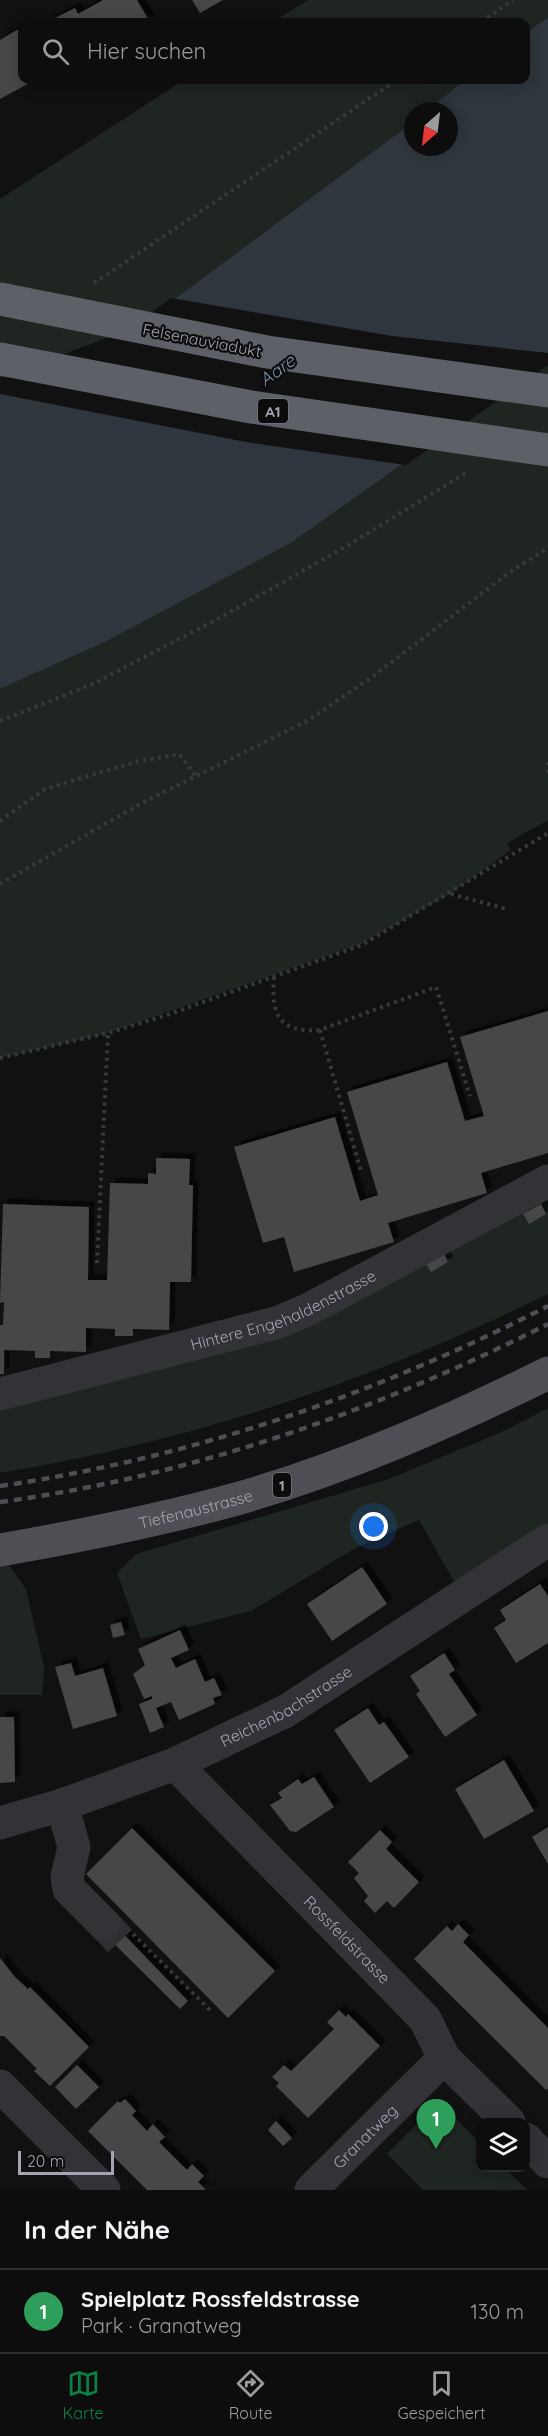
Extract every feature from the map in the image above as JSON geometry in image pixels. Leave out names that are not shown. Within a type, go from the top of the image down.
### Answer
[{"type":"highway","name":"Felsenauviadukt","points":[[0,299],[267,352],[548,391]]},
{"type":"highway","name":"A1","points":[[0,359],[262,409],[548,450]]},
{"type":"main road","name":"Tiefenaustrasse","points":[[0,1550],[93,1533],[184,1512],[303,1478],[466,1414],[548,1373]]},
{"type":"street","name":"Hintere Engehaldenstrasse","points":[[0,1394],[279,1322],[311,1308],[548,1181]]},
{"type":"street","name":"Reichenbachstrasse","points":[[0,1823],[62,1806],[175,1764],[286,1711],[548,1540]]},
{"type":"street","name":"Rossfeldstrasse","points":[[175,1764],[425,2019],[444,2058],[505,2118]]},
{"type":"street","points":[[62,1806],[74,1847],[68,1884],[73,1895],[104,1924]]},
{"type":"street","name":"Granatweg","points":[[311,2190],[444,2058]]},
{"type":"street","points":[[0,2085],[104,2190]]},
{"type":"path","points":[[487,18],[513,0]]},
{"type":"path","points":[[98,281],[391,84]]},
{"type":"path","points":[[0,721],[93,684],[215,620],[347,546],[476,466]]},
{"type":"path","points":[[0,884],[142,803],[272,739],[340,699],[510,572],[548,548]]},
{"type":"path","points":[[0,821],[45,789],[135,762],[179,754],[195,775]]},
{"type":"path","points":[[548,762],[548,777]]},
{"type":"path","points":[[0,1058],[108,1033],[362,945],[548,833]]},
{"type":"path","points":[[450,894],[507,909]]},
{"type":"path","points":[[274,977],[272,1002],[277,1017],[302,1031],[320,1030],[436,987],[470,1096]]},
{"type":"path","points":[[320,1030],[361,1171]]},
{"type":"path","points":[[97,1263],[108,1033]]},
{"type":"shaded area","points":[[308,0],[548,0],[548,17],[530,30],[530,18],[279,18]]},
{"type":"shaded area","points":[[178,84],[460,84],[437,102],[404,102],[404,129],[130,332],[0,381],[0,199]]},
{"type":"shaded area","points":[[548,361],[548,820],[507,843],[511,850],[450,894],[361,944],[108,1033],[0,1058],[0,689],[107,641],[291,543]]},
{"type":"shaded area","points":[[548,1182],[548,1294],[416,1354],[281,1404],[142,1444],[0,1473],[0,1395],[241,1333]]},
{"type":"shaded area","points":[[548,1408],[548,1523],[455,1583],[419,1520],[357,1547],[251,1611],[141,1639],[117,1573],[136,1554],[389,1479],[506,1430]]},
{"type":"shaded area","points":[[0,1553],[26,1589],[44,1667],[42,1695],[0,1695]]},
{"type":"shaded area","points":[[439,2102],[476,2139],[476,2172],[509,2172],[527,2190],[423,2190],[387,2154]]},
{"type":"water","name":"Aare","points":[[548,17],[548,361],[291,543],[107,641],[0,689],[0,381],[130,332],[404,129],[404,156],[458,156],[458,102],[437,102],[460,84],[530,84],[530,30]]},
{"type":"pier","points":[[171,298],[392,336],[548,353],[548,365],[406,465],[246,442],[0,394],[0,378],[128,330]]},
{"type":"building","points":[[103,0],[137,0],[148,18],[55,18],[75,8],[78,14]]},
{"type":"building","points":[[192,0],[223,0],[200,13]]},
{"type":"building","points":[[18,29],[18,84],[28,84],[0,99],[0,40]]},
{"type":"building","points":[[548,1011],[548,1153],[481,1173],[487,1193],[388,1223],[394,1242],[294,1272],[284,1237],[263,1243],[234,1147],[335,1117],[360,1201],[378,1195],[347,1092],[447,1062],[465,1121],[484,1116],[460,1037]]},
{"type":"building","points":[[156,1158],[190,1159],[189,1185],[193,1185],[191,1282],[170,1282],[169,1330],[133,1329],[133,1336],[115,1336],[115,1329],[86,1328],[86,1352],[50,1351],[50,1358],[35,1358],[35,1351],[4,1350],[4,1374],[0,1374],[0,1325],[3,1325],[4,1302],[0,1303],[3,1204],[89,1207],[88,1280],[107,1280],[110,1183],[148,1184],[148,1173],[156,1174]]},
{"type":"building","points":[[541,1204],[546,1214],[529,1224],[523,1214]]},
{"type":"building","points":[[443,1252],[448,1262],[431,1272],[425,1262]]},
{"type":"building","points":[[362,1567],[387,1604],[332,1641],[307,1604]]},
{"type":"building","points":[[540,1584],[548,1596],[548,1643],[516,1663],[494,1628],[506,1620],[500,1610]]},
{"type":"building","points":[[121,1622],[125,1635],[113,1638],[110,1625]]},
{"type":"building","points":[[180,1630],[189,1650],[171,1658],[176,1668],[195,1659],[205,1682],[214,1678],[222,1695],[213,1698],[215,1704],[179,1720],[171,1702],[156,1708],[164,1727],[150,1733],[139,1704],[152,1699],[152,1696],[144,1699],[133,1674],[145,1665],[138,1649]]},
{"type":"building","points":[[444,1653],[455,1670],[449,1674],[477,1715],[445,1737],[416,1694],[420,1691],[410,1676]]},
{"type":"building","points":[[71,1663],[75,1676],[103,1668],[117,1716],[73,1729],[55,1667]]},
{"type":"building","points":[[368,1708],[379,1725],[384,1722],[409,1757],[370,1783],[334,1730]]},
{"type":"building","points":[[0,1717],[14,1717],[15,1782],[0,1783]]},
{"type":"building","points":[[504,1760],[534,1811],[484,1839],[455,1789]]},
{"type":"building","points":[[314,1777],[334,1807],[296,1832],[290,1831],[270,1805],[282,1798],[278,1793],[298,1779],[302,1784]]},
{"type":"building","points":[[548,1827],[548,1864],[532,1837]]},
{"type":"building","points":[[132,1828],[275,1971],[228,2018],[86,1874]]},
{"type":"building","points":[[380,1830],[392,1842],[386,1849],[419,1882],[394,1908],[387,1901],[375,1913],[364,1901],[368,1896],[354,1878],[359,1873],[348,1862]]},
{"type":"building","points":[[109,1919],[188,2001],[180,2009],[99,1929]]},
{"type":"building","points":[[458,1924],[469,1935],[463,1942],[548,2028],[548,2088],[546,2090],[414,1959],[447,1926],[452,1931]]},
{"type":"building","points":[[0,1958],[15,1977],[28,1989],[30,1987],[89,2047],[50,2086],[34,2071],[37,2069],[4,2036],[0,2036]]},
{"type":"building","points":[[339,2010],[346,2017],[348,2014],[380,2046],[308,2118],[276,2086],[279,2083],[272,2077],[284,2065],[291,2071],[334,2029],[327,2022]]},
{"type":"building","points":[[77,2065],[99,2087],[76,2109],[55,2087]]},
{"type":"building","points":[[125,2099],[136,2111],[132,2115],[147,2131],[153,2124],[165,2137],[159,2142],[187,2170],[192,2164],[204,2176],[198,2182],[206,2190],[147,2190],[88,2131],[118,2101],[120,2103]]},
{"type":"building","points":[[276,2121],[292,2138],[283,2146],[268,2130]]},
{"type":"tunnel","points":[[104,1924],[120,1941]]},
{"type":"railway","points":[[0,1486],[71,1474],[142,1458],[212,1440],[282,1418],[417,1367],[548,1306]]},
{"type":"railway","points":[[0,1502],[142,1475],[282,1436],[417,1385],[548,1324]]},
{"type":"place","name":"Spielplatz Rossfeldstrasse","points":[[436,2149]]}]
